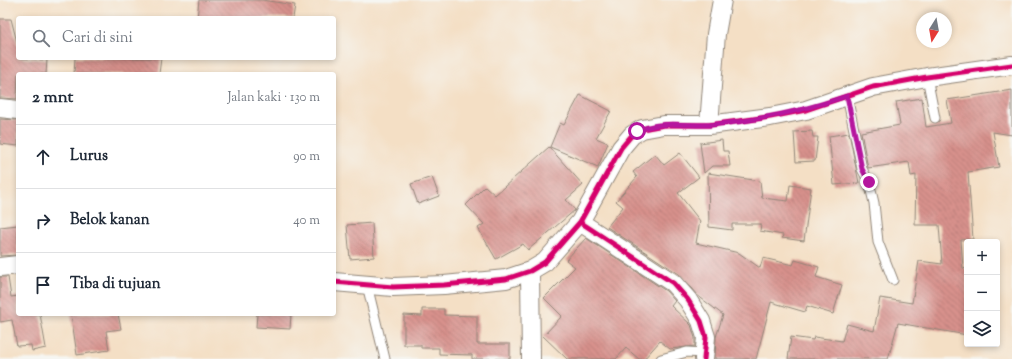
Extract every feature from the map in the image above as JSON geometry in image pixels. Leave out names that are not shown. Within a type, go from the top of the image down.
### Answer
[{"type":"street","points":[[709,125],[716,34],[722,0]]},
{"type":"street","points":[[336,282],[401,287],[506,279],[530,271],[545,262],[580,222],[620,148],[637,131],[664,124],[709,125],[770,117],[806,110],[873,88],[927,77],[1012,65]]},
{"type":"street","points":[[0,108],[16,110]]},
{"type":"street","points":[[580,222],[673,283],[688,300],[701,321],[706,336],[704,356]]},
{"type":"street","points":[[0,268],[16,265]]},
{"type":"street","points":[[530,271],[531,359]]},
{"type":"lane","points":[[927,77],[935,118]]},
{"type":"lane","points":[[847,96],[862,169],[869,182],[874,203],[878,242],[893,280]]},
{"type":"lane","points":[[367,285],[385,359]]},
{"type":"lane","points":[[661,359],[686,352],[704,356]]},
{"type":"building","points":[[199,0],[262,0],[295,5],[293,16],[197,16]]},
{"type":"building","points":[[0,19],[11,19],[16,38],[16,60],[47,60],[46,72],[16,72],[16,99],[0,98]]},
{"type":"building","points":[[75,60],[161,60],[159,72],[74,72]]},
{"type":"building","points":[[1012,90],[1012,135],[993,132],[999,167],[968,172],[973,239],[961,240],[964,268],[964,334],[898,323],[888,359],[788,359],[791,337],[813,340],[814,337],[842,341],[847,324],[874,331],[880,298],[912,303],[919,261],[942,264],[939,225],[915,225],[916,175],[911,176],[909,162],[868,168],[861,132],[900,125],[896,102],[922,98],[926,127],[951,123],[947,100]]},
{"type":"building","points":[[580,95],[611,111],[596,138],[608,143],[598,167],[550,147],[560,123],[564,125]]},
{"type":"building","points":[[0,119],[16,120],[16,146],[0,144]]},
{"type":"building","points":[[812,131],[813,137],[818,137],[815,161],[796,162],[794,132]]},
{"type":"building","points":[[849,133],[859,183],[834,185],[829,136]]},
{"type":"building","points":[[722,140],[723,151],[728,151],[730,166],[712,166],[704,173],[700,143]]},
{"type":"building","points":[[549,147],[583,185],[566,200],[575,210],[528,250],[523,244],[496,259],[478,228],[484,224],[466,205],[485,186],[495,195]]},
{"type":"building","points":[[680,153],[699,177],[678,193],[700,221],[696,243],[739,253],[760,268],[763,258],[793,265],[795,260],[819,267],[816,277],[842,285],[833,314],[807,306],[805,312],[771,302],[756,359],[715,359],[716,337],[723,315],[697,295],[679,274],[607,227],[623,207],[616,201],[637,177],[633,172],[655,154],[664,165]]},
{"type":"building","points":[[708,173],[760,181],[762,198],[788,201],[790,185],[811,188],[804,241],[782,238],[783,235],[760,231],[761,224],[732,224],[732,230],[709,227]]},
{"type":"building","points":[[432,177],[439,196],[418,204],[411,184]]},
{"type":"building","points":[[372,223],[374,257],[350,259],[347,225]]},
{"type":"building","points":[[16,225],[16,255],[0,256],[0,227]]},
{"type":"building","points":[[586,238],[666,291],[675,301],[671,306],[691,325],[695,338],[695,346],[670,349],[660,341],[644,359],[639,359],[626,348],[616,359],[567,359],[543,336],[562,316],[544,298],[575,267],[566,260]]},
{"type":"building","points":[[0,277],[8,277],[11,297],[16,296],[16,316],[40,316],[46,348],[32,351],[31,345],[17,346],[12,320],[0,322]]},
{"type":"building","points":[[422,309],[444,309],[444,315],[477,316],[477,344],[510,344],[510,359],[472,359],[472,355],[439,354],[439,348],[421,348],[421,345],[404,345],[404,315],[422,316]]},
{"type":"building","points":[[71,316],[118,316],[121,329],[106,331],[109,350],[77,355]]},
{"type":"building","points":[[257,316],[291,316],[290,329],[256,327]]},
{"type":"cycle path","points":[[336,282],[393,287],[444,285],[506,279],[530,271],[545,262],[580,222],[621,148],[632,135],[642,129],[664,125],[709,125],[770,117],[806,110],[873,87],[927,77],[1012,65]]},
{"type":"cycle path","points":[[580,222],[673,283],[688,300],[701,321],[706,337],[704,359]]},
{"type":"route","points":[[637,131],[664,124],[709,125],[770,117],[806,110],[847,96],[862,169],[869,182]]}]
